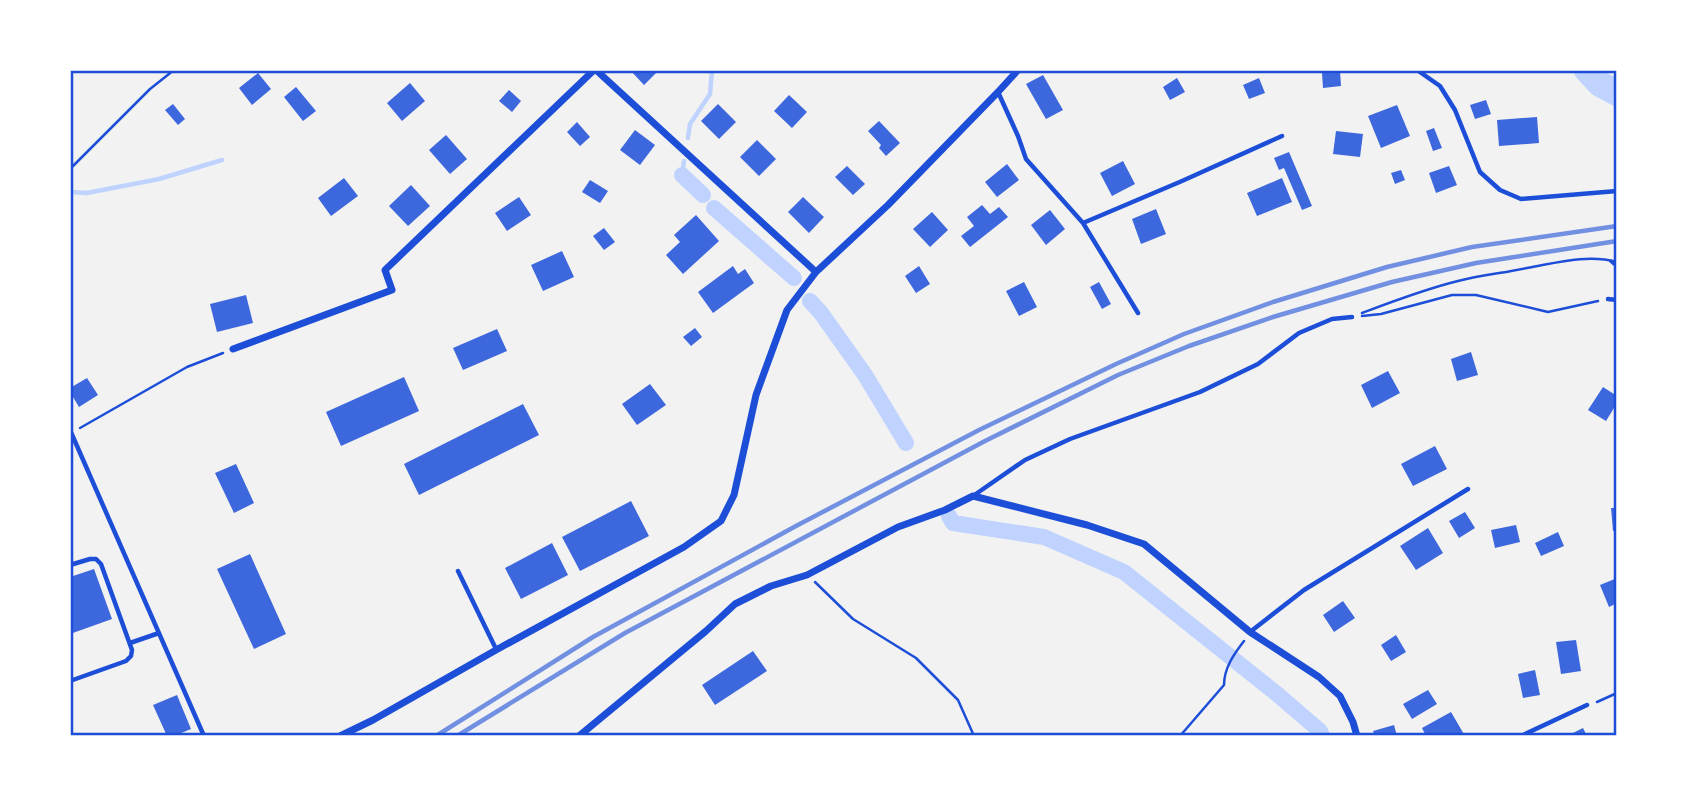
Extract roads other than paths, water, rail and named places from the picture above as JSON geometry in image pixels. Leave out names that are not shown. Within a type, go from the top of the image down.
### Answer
[{"type":"street","points":[[233,349],[391,290],[385,270],[595,70],[816,272]]},
{"type":"street","points":[[340,736],[684,547],[721,521],[734,495],[756,395],[787,310],[816,272],[888,205],[1018,70]]},
{"type":"street","points":[[579,736],[735,604],[771,586],[807,575],[898,527],[945,510],[973,496],[1087,525],[1144,544],[1250,632],[1319,677],[1340,696],[1357,736]]},
{"type":"lane","points":[[1417,70],[1440,86],[1455,110],[1480,173],[1500,190],[1521,199],[1617,191]]},
{"type":"lane","points":[[998,92],[1026,159],[1083,223],[1139,313]]},
{"type":"lane","points":[[1083,223],[1282,136]]},
{"type":"lane","points":[[1608,299],[1617,300]]},
{"type":"lane","points":[[973,496],[1025,460],[1070,439],[1200,392],[1258,364],[1299,333],[1332,319],[1352,317]]},
{"type":"lane","points":[[70,432],[204,736]]},
{"type":"lane","points":[[1250,632],[1304,590],[1468,489]]},
{"type":"lane","points":[[70,565],[90,558],[101,564],[130,643],[131,656],[126,661],[70,681]]},
{"type":"lane","points":[[458,571],[496,650]]},
{"type":"lane","points":[[130,643],[159,633]]},
{"type":"lane","points":[[1521,736],[1587,705]]},
{"type":"waterway","points":[[688,138],[690,124],[710,94],[712,70]]},
{"type":"waterway","points":[[1587,70],[1600,84],[1617,93]]},
{"type":"waterway","points":[[70,192],[87,193],[159,179],[222,160]]},
{"type":"waterway","points":[[682,175],[684,161]]},
{"type":"waterway","points":[[682,175],[703,195]]},
{"type":"waterway","points":[[714,208],[794,278]]},
{"type":"waterway","points":[[810,301],[865,375],[906,443]]},
{"type":"waterway","points":[[949,516],[953,523],[1044,537],[1124,572],[1277,694],[1320,731],[1322,736]]},
{"type":"railway","points":[[436,736],[593,637],[796,526],[979,430],[1184,334],[1273,302],[1387,267],[1472,247],[1617,226]]},
{"type":"railway","points":[[457,736],[625,633],[985,441],[1118,375],[1189,346],[1273,317],[1392,282],[1476,263],[1617,241]]}]
